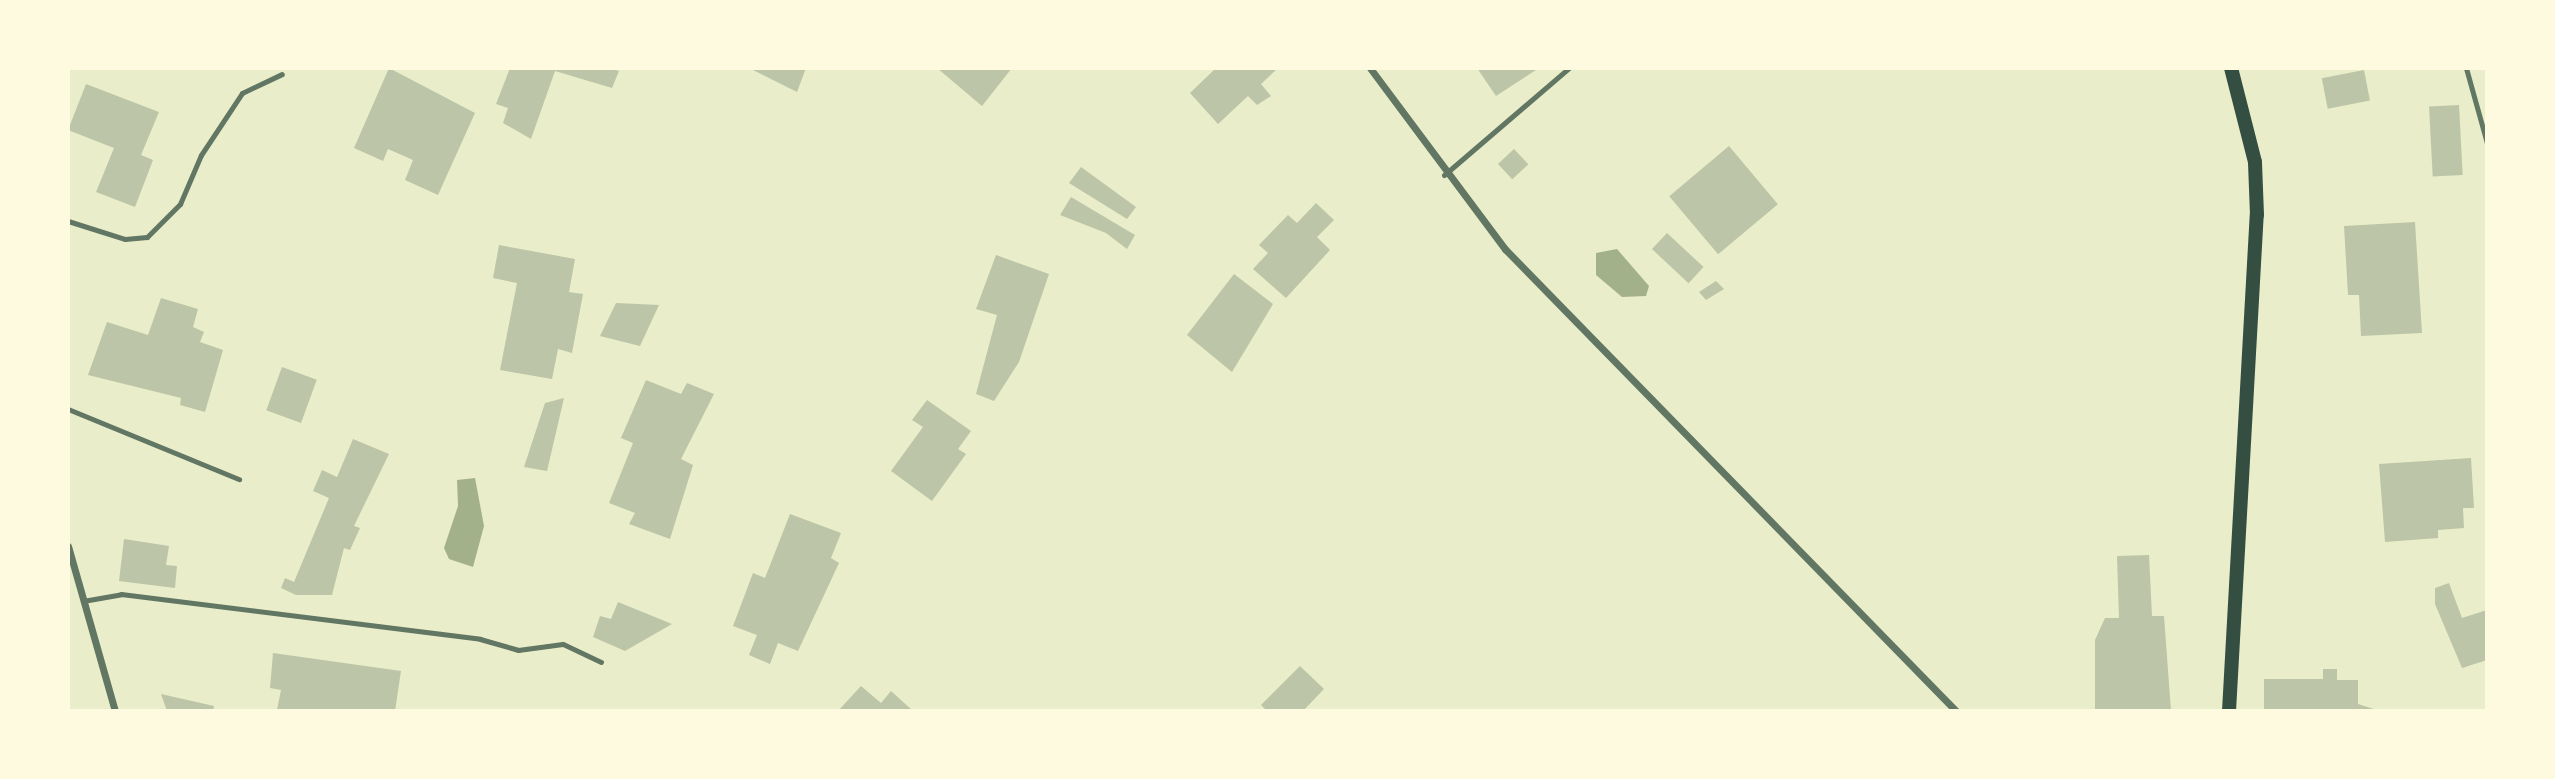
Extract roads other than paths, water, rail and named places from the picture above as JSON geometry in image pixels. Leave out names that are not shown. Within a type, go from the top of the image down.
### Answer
[{"type":"main road","points":[[2229,711],[2258,215],[2255,162],[2231,68]]},
{"type":"street","points":[[1370,68],[1444,175],[1505,249],[1956,711]]},
{"type":"street","points":[[68,546],[115,711]]},
{"type":"lane","points":[[1444,175],[1569,68]]},
{"type":"lane","points":[[2466,68],[2487,144]]},
{"type":"lane","points":[[68,221],[125,239],[148,237],[175,211],[217,127],[242,93],[282,74]]},
{"type":"lane","points":[[68,409],[239,479]]},
{"type":"lane","points":[[83,601],[121,594],[481,639],[518,650],[563,644],[601,662]]}]
